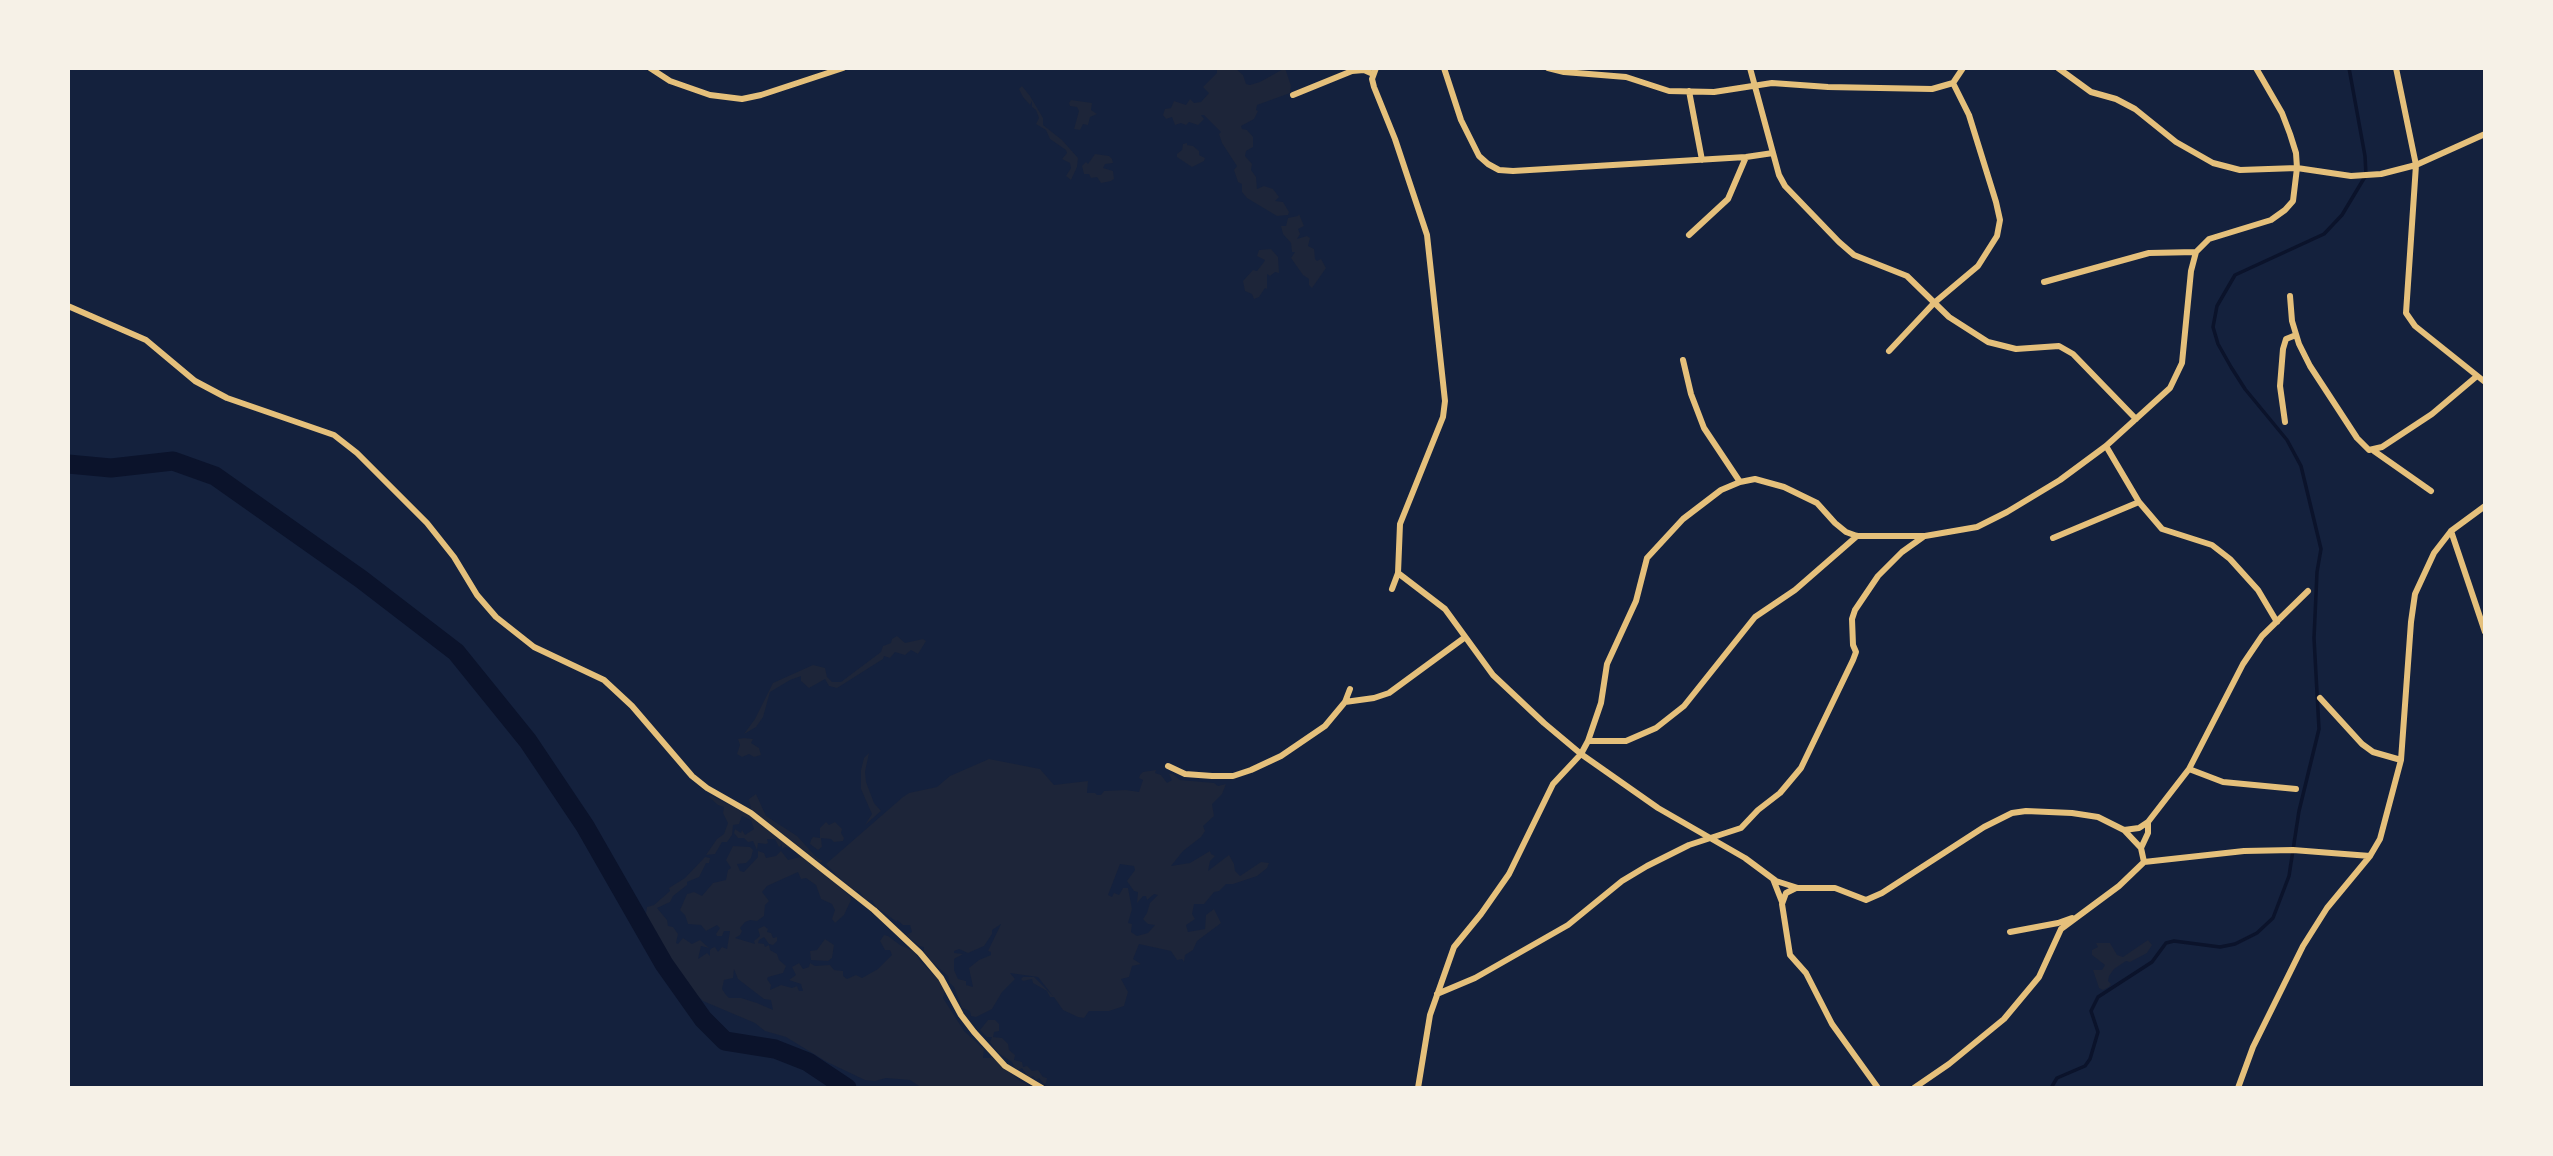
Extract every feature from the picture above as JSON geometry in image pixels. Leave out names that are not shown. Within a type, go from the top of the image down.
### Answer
[{"type":"street","points":[[650,68],[670,81],[710,95],[742,99],[843,68]]},
{"type":"street","points":[[1444,68],[1461,120],[1479,156],[1499,170],[1702,160],[1773,153]]},
{"type":"street","points":[[1548,68],[1563,72],[1626,77],[1669,91],[1714,92],[1772,83],[1932,89],[1953,83],[1963,68]]},
{"type":"street","points":[[1750,68],[1779,175],[1785,186],[1839,243],[1854,255],[1907,276],[1949,317],[1988,342],[2016,349],[2059,346],[2073,354],[2136,419]]},
{"type":"street","points":[[2059,68],[2091,92],[2116,99],[2135,109],[2176,142],[2213,163],[2240,170],[2297,168],[2351,176],[2381,174],[2416,165],[2485,134]]},
{"type":"street","points":[[1418,1088],[1430,1015],[1454,947],[1509,874],[1553,784],[1581,754],[1588,741],[1601,703],[1608,664],[1636,601],[1647,558],[1683,519],[1721,490],[1740,482],[1755,479],[1784,487],[1817,503],[1835,523],[1857,537],[1925,536],[1977,527],[2060,480],[2106,446],[2170,388],[2182,363],[2191,271],[2196,252],[2209,239],[2271,220],[2293,201],[2296,153],[2282,113],[2256,68]]},
{"type":"street","points":[[2396,68],[2416,165],[2406,313],[2414,326],[2485,382]]},
{"type":"street","points":[[1293,95],[1352,71],[1375,71],[1374,87],[1395,139],[1427,236],[1445,401],[1443,417],[1399,524],[1398,573],[1392,589]]},
{"type":"street","points":[[1889,351],[1934,303],[1978,266],[1997,236],[2000,220],[1969,115],[1953,83]]},
{"type":"street","points":[[1689,91],[1702,160]]},
{"type":"street","points":[[1689,235],[1728,199],[1746,157]]},
{"type":"street","points":[[2044,282],[2149,253],[2196,252]]},
{"type":"street","points":[[2290,296],[2296,335],[2310,366],[2357,438],[2364,447],[2374,451],[2431,491]]},
{"type":"street","points":[[68,306],[146,340],[195,381],[227,398],[334,435],[358,453],[427,523],[454,557],[477,595],[496,617],[534,647],[604,680],[632,706],[692,776],[751,813],[874,910],[920,953],[942,978],[961,1015],[996,1056],[1006,1066],[1042,1088]]},
{"type":"street","points":[[2286,422],[2280,386],[2283,349],[2286,339],[2296,335]]},
{"type":"street","points":[[1683,360],[1691,394],[1704,428],[1740,482]]},
{"type":"street","points":[[2374,451],[2431,414],[2477,376]]},
{"type":"street","points":[[2106,446],[2139,502],[2162,529],[2212,545],[2230,559],[2258,590],[2277,622]]},
{"type":"street","points":[[2053,538],[2139,502]]},
{"type":"street","points":[[2238,1088],[2253,1046],[2303,946],[2380,839],[2401,760],[2415,594],[2434,553],[2451,531],[2485,506]]},
{"type":"street","points":[[2451,531],[2485,632]]},
{"type":"street","points":[[1436,994],[1475,978],[1568,925],[1622,881],[1647,866],[1689,845],[1741,828],[1748,823],[1758,810],[1780,793],[1801,768],[1856,652],[1852,629],[1856,610],[1878,576],[1902,552],[1925,536]]},
{"type":"street","points":[[1588,741],[1626,741],[1656,728],[1684,706],[1755,617],[1795,590],[1857,537]]},
{"type":"street","points":[[1398,573],[1445,609],[1464,638],[1510,693],[1581,754],[1658,808],[1745,858],[1773,878],[1798,888],[1835,888],[1857,898],[1873,897],[1965,838],[2012,813],[2019,812],[2072,813],[2098,817],[2124,830],[2141,848],[2144,862]]},
{"type":"street","points":[[2124,830],[2140,828],[2148,822],[2189,769],[2243,664],[2262,636],[2308,591]]},
{"type":"street","points":[[1345,702],[1389,693],[1464,638]]},
{"type":"street","points":[[1168,766],[1185,774],[1212,776],[1233,776],[1251,770],[1281,756],[1325,726],[1345,702],[1350,689]]},
{"type":"street","points":[[2320,698],[2362,744],[2373,752],[2401,760]]},
{"type":"street","points":[[2189,769],[2223,782],[2296,789]]},
{"type":"street","points":[[2141,848],[2148,833],[2148,822]]},
{"type":"street","points":[[1914,1088],[1949,1064],[2004,1019],[2039,977],[2061,929],[2119,886],[2144,862],[2244,851],[2293,850],[2370,856]]},
{"type":"street","points":[[1773,878],[1782,904],[1790,955],[1806,973],[1832,1024],[1878,1088]]},
{"type":"street","points":[[1782,904],[1786,893],[1798,888]]},
{"type":"street","points":[[2010,932],[2058,923],[2077,916]]},
{"type":"shaded area","points":[[1214,68],[1235,68],[1243,75],[1246,84],[1250,85],[1285,68],[1291,86],[1290,93],[1257,105],[1258,111],[1254,119],[1241,126],[1253,137],[1253,147],[1246,151],[1245,156],[1252,164],[1251,170],[1256,177],[1257,189],[1264,186],[1273,189],[1279,197],[1275,201],[1283,202],[1288,215],[1277,216],[1247,198],[1234,170],[1237,166],[1222,143],[1219,134],[1221,132],[1204,115],[1201,115],[1204,119],[1198,125],[1189,122],[1186,125],[1175,125],[1172,117],[1166,119],[1163,115],[1165,109],[1171,108],[1174,101],[1186,105],[1190,99],[1194,103],[1201,102],[1209,93],[1203,87],[1217,73]]},
{"type":"shaded area","points":[[1022,86],[1030,96],[1043,118],[1043,125],[1062,140],[1078,158],[1071,180],[1066,176],[1071,168],[1070,163],[1062,159],[1067,153],[1066,150],[1050,139],[1046,130],[1036,124],[1039,118],[1032,107],[1032,101],[1030,105],[1023,97],[1019,89]]},
{"type":"shaded area","points":[[1071,100],[1092,103],[1091,110],[1097,114],[1090,117],[1088,125],[1083,124],[1080,130],[1074,129],[1079,111],[1077,107],[1070,106]]},
{"type":"shaded area","points":[[1187,143],[1199,151],[1199,155],[1205,158],[1204,161],[1192,167],[1177,157],[1183,144]]},
{"type":"shaded area","points":[[1095,154],[1112,159],[1113,163],[1105,164],[1103,168],[1113,171],[1114,179],[1101,183],[1097,177],[1091,178],[1089,174],[1084,174],[1082,166],[1086,162],[1088,164]]},
{"type":"shaded area","points":[[1299,214],[1304,226],[1298,229],[1300,234],[1297,239],[1307,236],[1310,238],[1308,246],[1314,249],[1315,259],[1321,259],[1326,268],[1312,288],[1309,279],[1291,258],[1295,252],[1292,252],[1291,243],[1283,234],[1281,226],[1286,226],[1288,218]]},
{"type":"shaded area","points":[[1271,249],[1278,257],[1279,273],[1275,272],[1270,276],[1267,274],[1267,289],[1254,299],[1252,294],[1245,291],[1243,281],[1264,262],[1265,260],[1257,256],[1259,250]]},
{"type":"shaded area","points":[[897,636],[905,643],[923,639],[926,641],[918,654],[911,650],[905,655],[895,652],[890,658],[884,656],[837,688],[829,686],[825,679],[809,688],[801,681],[801,676],[790,680],[770,692],[763,717],[756,727],[744,734],[755,719],[773,683],[813,665],[825,668],[827,677],[832,682],[841,682],[881,652],[883,646],[891,643]]},
{"type":"shaded area","points":[[738,739],[753,739],[751,743],[759,748],[761,755],[754,757],[749,754],[742,757],[737,754],[740,745]]},
{"type":"shaded area","points":[[869,753],[866,782],[874,803],[881,811],[865,825],[872,814],[861,789],[861,770],[864,758]]},
{"type":"shaded area","points":[[989,759],[1040,769],[1054,785],[1088,781],[1087,793],[1097,795],[1104,791],[1139,792],[1143,780],[1139,778],[1140,775],[1156,770],[1155,773],[1161,775],[1167,783],[1172,780],[1169,774],[1173,774],[1180,780],[1214,783],[1218,786],[1226,784],[1222,794],[1212,804],[1214,816],[1203,826],[1205,831],[1201,837],[1183,851],[1171,866],[1190,863],[1210,851],[1215,856],[1210,861],[1208,871],[1229,855],[1235,871],[1240,876],[1261,862],[1269,863],[1257,876],[1226,884],[1214,892],[1204,904],[1194,904],[1192,914],[1195,919],[1186,925],[1188,932],[1205,929],[1206,915],[1214,909],[1221,923],[1197,941],[1193,950],[1185,955],[1184,962],[1182,959],[1177,960],[1171,951],[1139,944],[1133,959],[1141,964],[1132,966],[1129,977],[1121,979],[1128,992],[1124,1006],[1109,1011],[1089,1011],[1084,1018],[1078,1017],[1063,1010],[1054,997],[1050,997],[1047,991],[1033,983],[1032,979],[1021,979],[1034,977],[1053,996],[1038,977],[1010,973],[1015,979],[1002,992],[992,1009],[976,1017],[971,1016],[970,1011],[962,1008],[948,976],[933,963],[924,952],[924,947],[906,935],[912,932],[910,925],[897,922],[876,907],[872,900],[865,900],[860,892],[855,891],[826,864],[903,797],[909,793],[937,787],[950,776]],"holes":[[[1120,864],[1134,866],[1135,870],[1127,881],[1134,891],[1138,892],[1137,903],[1143,896],[1146,896],[1147,900],[1154,894],[1158,895],[1150,903],[1143,919],[1148,924],[1155,925],[1148,933],[1137,936],[1131,932],[1132,924],[1128,923],[1132,909],[1128,888],[1123,888],[1119,895],[1108,895]],[[1001,924],[988,951],[991,955],[969,968],[973,987],[966,985],[966,981],[958,979],[954,970],[954,959],[963,954],[954,951],[959,949],[968,953],[984,946],[992,930]]]},
{"type":"shaded area","points":[[756,794],[766,816],[797,836],[823,861],[820,863],[751,809],[749,799]]},
{"type":"shaded area","points":[[710,795],[750,815],[811,862],[850,896],[851,900],[844,915],[835,923],[832,919],[835,910],[832,904],[821,899],[816,885],[806,878],[801,879],[798,872],[767,886],[762,892],[769,901],[765,905],[764,916],[757,921],[745,922],[740,928],[740,935],[735,938],[755,944],[754,941],[760,936],[758,929],[764,926],[773,938],[777,937],[773,945],[764,937],[758,943],[764,944],[765,947],[769,945],[770,950],[777,954],[786,966],[783,973],[768,977],[770,990],[781,985],[792,988],[797,986],[799,991],[803,991],[801,984],[789,980],[796,975],[792,967],[799,963],[803,969],[809,967],[810,963],[815,966],[830,965],[834,970],[843,971],[843,976],[847,979],[856,975],[862,978],[878,969],[892,955],[880,941],[884,935],[888,936],[914,951],[939,980],[945,990],[943,998],[964,1031],[984,1049],[983,1058],[991,1056],[1020,1081],[1033,1088],[922,1088],[910,1080],[865,1080],[827,1062],[786,1037],[765,1031],[755,1023],[703,1001],[652,938],[645,920],[647,907],[654,905],[705,857],[710,858],[699,877],[687,882],[670,902],[657,908],[667,920],[668,926],[673,927],[678,934],[676,943],[683,938],[692,944],[700,940],[709,948],[701,946],[698,959],[707,953],[710,956],[712,948],[715,947],[718,952],[722,947],[727,949],[730,931],[724,931],[722,936],[717,936],[720,928],[717,925],[706,931],[701,925],[688,924],[680,910],[687,894],[694,892],[702,896],[713,883],[726,880],[731,868],[726,860],[733,846],[750,847],[753,850],[746,863],[737,864],[740,871],[744,872],[758,857],[758,851],[764,853],[766,858],[776,856],[781,851],[788,860],[800,857],[793,849],[782,849],[782,844],[779,847],[775,839],[767,839],[766,844],[758,843],[757,850],[753,841],[738,838],[734,833],[735,829],[741,833],[742,830],[745,835],[754,829],[751,820],[742,816],[739,824],[733,825],[732,835],[727,842],[722,842],[715,854],[706,855],[724,834],[728,823],[723,813],[724,807],[709,797]],"holes":[[[734,969],[738,979],[764,999],[771,1000],[773,1010],[741,998],[729,998],[722,989],[724,980],[733,978]]]},
{"type":"shaded area","points":[[826,822],[829,825],[835,822],[842,829],[844,838],[843,841],[834,842],[821,838],[822,847],[818,850],[810,844],[811,840],[813,837],[820,838],[820,828]]},
{"type":"shaded area","points":[[825,939],[834,945],[832,958],[828,961],[811,960],[810,951],[817,950]]},
{"type":"shaded area","points":[[2148,940],[2152,945],[2147,953],[2114,969],[2109,976],[2109,987],[2103,990],[2099,988],[2093,970],[2102,970],[2105,965],[2092,955],[2092,950],[2098,947],[2096,943],[2110,943],[2117,955],[2123,957]]},
{"type":"shaded area","points":[[988,1020],[995,1020],[999,1024],[999,1031],[994,1032],[993,1037],[1002,1038],[1008,1044],[1009,1050],[1015,1055],[1014,1060],[1022,1062],[1023,1067],[1027,1066],[1032,1071],[1038,1070],[1047,1078],[1046,1083],[1033,1076],[1029,1078],[1022,1068],[1015,1068],[1012,1062],[998,1053],[990,1042],[992,1037],[987,1037],[980,1030]]},
{"type":"waterway","points":[[2051,1088],[2057,1078],[2085,1066],[2090,1059],[2098,1032],[2091,1011],[2098,997],[2152,962],[2166,943],[2174,941],[2220,947],[2235,944],[2257,933],[2273,918],[2289,876],[2299,811],[2319,729],[2314,638],[2317,572],[2321,549],[2301,466],[2287,440],[2245,389],[2231,367],[2218,344],[2213,327],[2217,306],[2235,275],[2324,234],[2342,215],[2366,175],[2349,68]]},
{"type":"waterway","points":[[68,464],[111,468],[173,461],[215,476],[361,579],[456,652],[528,741],[585,826],[664,964],[703,1019],[725,1041],[775,1049],[808,1062],[847,1088]]}]
